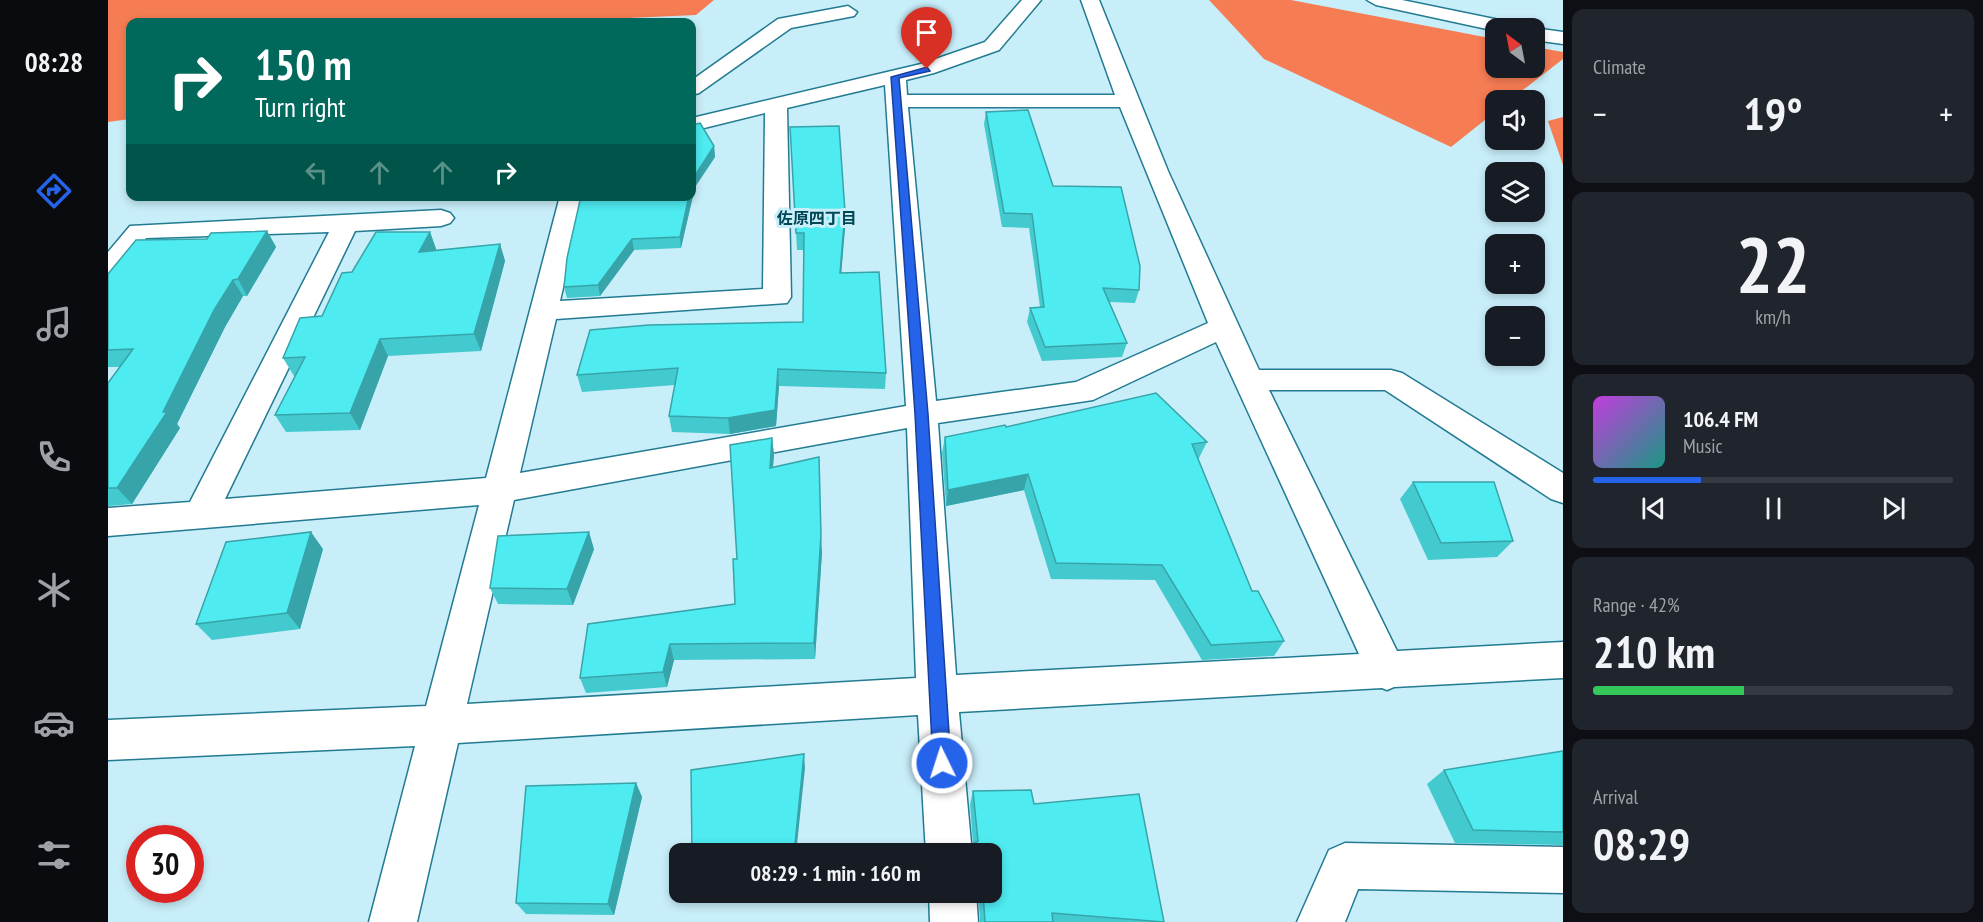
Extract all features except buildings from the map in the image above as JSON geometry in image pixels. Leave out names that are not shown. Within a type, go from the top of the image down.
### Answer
[{"type":"street","points":[[896,89],[927,69],[992,46],[1032,0]]},
{"type":"street","points":[[1090,0],[1126,101],[1223,327],[1387,672]]},
{"type":"street","points":[[1376,0],[1485,23]]},
{"type":"street","points":[[696,86],[785,22],[849,12]]},
{"type":"street","points":[[1545,36],[1563,38]]},
{"type":"street","points":[[896,89],[922,414],[937,695],[948,843]]},
{"type":"street","points":[[696,123],[776,105],[896,89],[1126,101]]},
{"type":"street","points":[[543,311],[777,297],[776,105]]},
{"type":"street","points":[[393,922],[571,201]]},
{"type":"street","points":[[108,269],[139,231],[346,224],[441,218]]},
{"type":"street","points":[[200,515],[346,224]]},
{"type":"street","points":[[108,522],[498,490],[922,414],[1082,392],[1223,327]]},
{"type":"street","points":[[1248,380],[1391,380],[1563,490]]},
{"type":"street","points":[[108,740],[441,725],[937,695],[1387,672],[1563,660]]},
{"type":"street","points":[[1322,922],[1345,866],[1563,870]]},
{"type":"street","points":[[953,903],[954,922]]},
{"type":"shaded area","points":[[108,0],[714,0],[696,15],[628,18],[126,18],[126,120],[108,122]]},
{"type":"shaded area","points":[[1209,0],[1291,0],[1485,37],[1485,78],[1538,78],[1523,90],[1485,90],[1485,120],[1451,147],[1264,59]]},
{"type":"shaded area","points":[[1545,49],[1563,52],[1563,59],[1545,73]]},
{"type":"shaded area","points":[[1563,117],[1563,165],[1548,121]]},
{"type":"district","name":"佐原四丁目","points":[[817,218]]},
{"type":"route","points":[[927,69],[895,77],[922,414],[942,763]]}]
